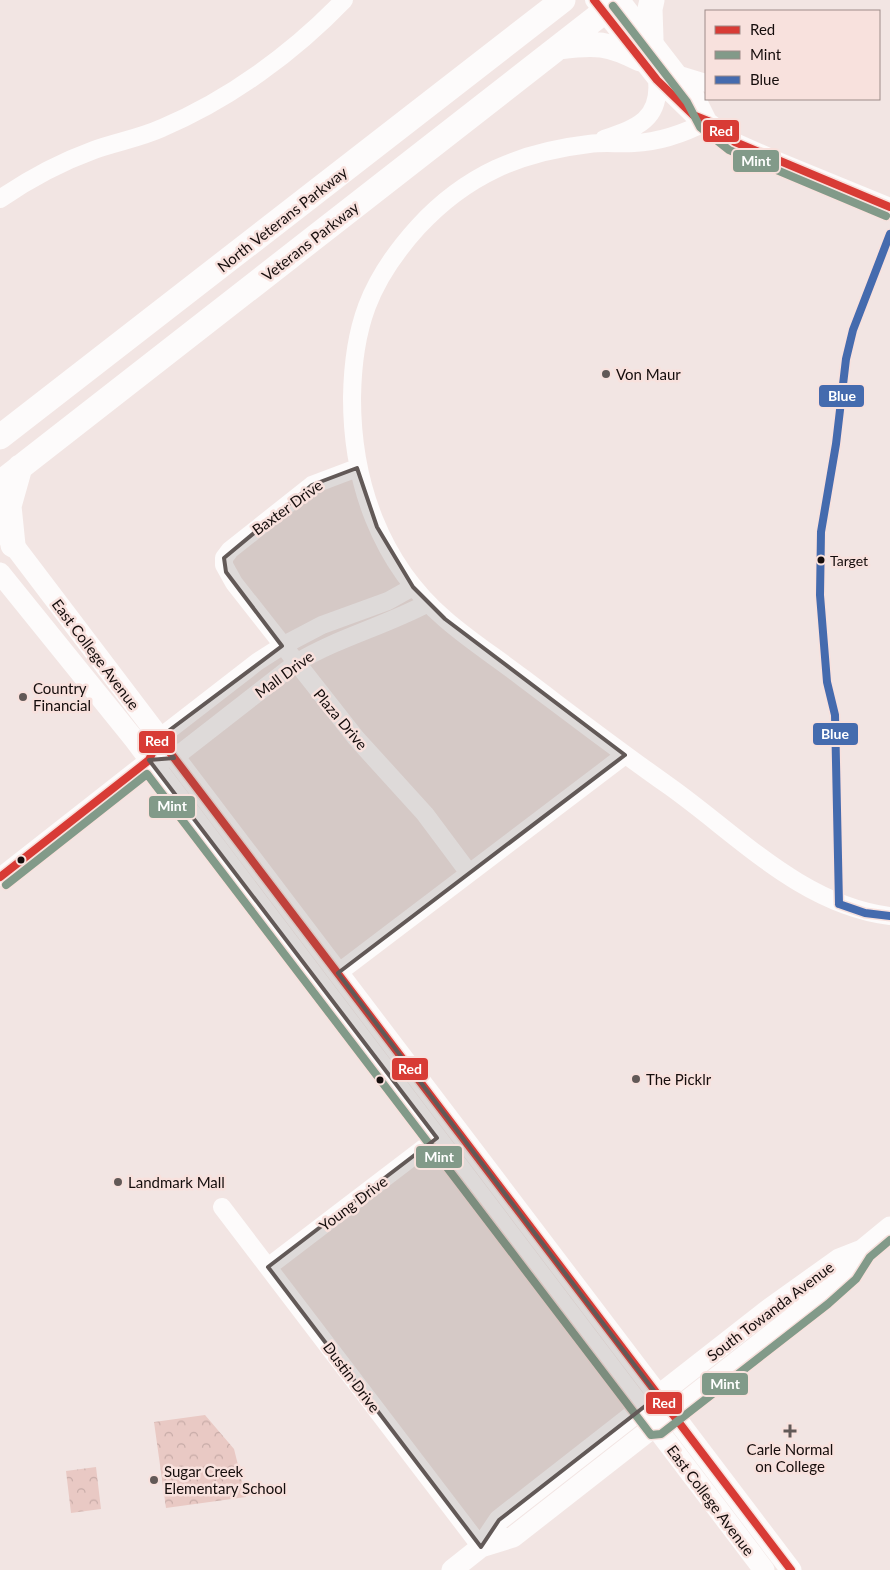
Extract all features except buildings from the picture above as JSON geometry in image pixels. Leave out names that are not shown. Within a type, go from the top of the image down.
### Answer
[{"type":"highway","name":"North Veterans Parkway","points":[[0,437],[539,11],[563,0]]},
{"type":"highway","points":[[560,46],[601,43],[617,47],[646,49],[652,0]]},
{"type":"highway","name":"Veterans Parkway","points":[[0,483],[560,46],[610,3]]},
{"type":"highway","points":[[7,536],[9,506],[20,467]]},
{"type":"main road","name":"East College Avenue","points":[[7,536],[401,1055],[663,1420],[764,1570]]},
{"type":"main road","name":"East College Avenue","points":[[0,573],[35,619],[94,688],[308,974],[437,1138],[650,1402]]},
{"type":"main road","points":[[308,974],[319,972],[332,979],[376,1035],[401,1055]]},
{"type":"main road","name":"South Towanda Avenue","points":[[481,1547],[499,1520],[769,1309],[838,1259],[862,1250],[890,1227]]},
{"type":"main road","name":"South Towanda Avenue","points":[[481,1547],[513,1537],[821,1296],[849,1272],[862,1250]]},
{"type":"main road","name":"East College Avenue","points":[[663,1420],[791,1570]]},
{"type":"main road","points":[[452,1570],[481,1547]]},
{"type":"street","points":[[0,199],[41,174],[93,150],[160,129],[222,98],[298,43],[344,0]]},
{"type":"street","points":[[610,3],[646,49],[680,75],[696,96],[708,121]]},
{"type":"street","points":[[592,144],[632,130],[646,120],[654,110],[657,100],[657,80],[646,49]]},
{"type":"street","points":[[680,75],[705,83]]},
{"type":"street","points":[[657,80],[688,111],[708,121],[735,142],[890,207]]},
{"type":"street","points":[[708,121],[680,136],[636,144],[592,144],[544,151],[510,161],[484,173],[432,213],[397,253],[369,299],[356,341],[353,362],[352,412],[357,468],[369,508],[386,546],[413,587],[445,619],[624,755],[698,807],[785,875],[839,904],[889,919]]},
{"type":"street","name":"Baxter Drive","points":[[224,558],[238,544],[312,485],[357,468]]},
{"type":"street","name":"Plaza Drive","points":[[224,558],[226,572],[282,646],[356,738],[425,814],[468,873]]},
{"type":"street","name":"Mall Drive","points":[[159,738],[257,662],[282,646],[322,625],[388,601],[413,587]]},
{"type":"street","name":"Mall Drive","points":[[174,758],[296,663],[317,650],[382,626],[428,603]]},
{"type":"street","points":[[0,877],[149,760],[159,738]]},
{"type":"street","points":[[338,973],[624,755]]},
{"type":"street","points":[[149,760],[174,758]]},
{"type":"street","name":"Young Drive","points":[[268,1267],[437,1138]]},
{"type":"street","name":"Dustin Drive","points":[[222,1206],[481,1547]]},
{"type":"highlighted area","points":[[357,468],[377,527],[413,587],[445,619],[625,755],[338,973],[658,1396],[499,1520],[481,1547],[268,1267],[437,1138],[149,760],[174,758],[159,738],[282,646],[226,572],[224,558],[312,485]]},
{"type":"green space","points":[[205,1415],[234,1449],[246,1497],[166,1508],[154,1422]]},
{"type":"green space","points":[[96,1467],[101,1509],[71,1513],[66,1471]]},
{"type":"transit line","name":"Red","points":[[594,0],[657,80],[693,115],[708,121],[735,142],[890,207]]},
{"type":"transit line","name":"Mint","points":[[613,6],[687,102],[700,127],[729,150],[886,216]]},
{"type":"transit line","name":"Blue","points":[[839,904],[835,715],[827,682],[820,595],[821,532],[836,444],[846,359],[853,330],[890,234]]},
{"type":"transit line","name":"Red","points":[[0,877],[149,760],[159,738],[791,1570]]},
{"type":"transit line","name":"Mint","points":[[6,885],[147,774],[651,1435],[661,1434],[828,1304],[856,1279],[870,1257],[890,1240]]},
{"type":"transit line","name":"Blue","points":[[839,904],[865,913],[890,916]]},
{"type":"place","name":"Von Maur","points":[[606,374]]},
{"type":"place","name":"Target","points":[[821,560]]},
{"type":"place","name":"Country Financial","points":[[23,697]]},
{"type":"place","name":"The Picklr","points":[[636,1079]]},
{"type":"place","name":"Landmark Mall","points":[[118,1182]]},
{"type":"place","name":"Carle Normal on College","points":[[790,1431]]},
{"type":"place","name":"Sugar Creek Elementary School","points":[[154,1480]]}]
